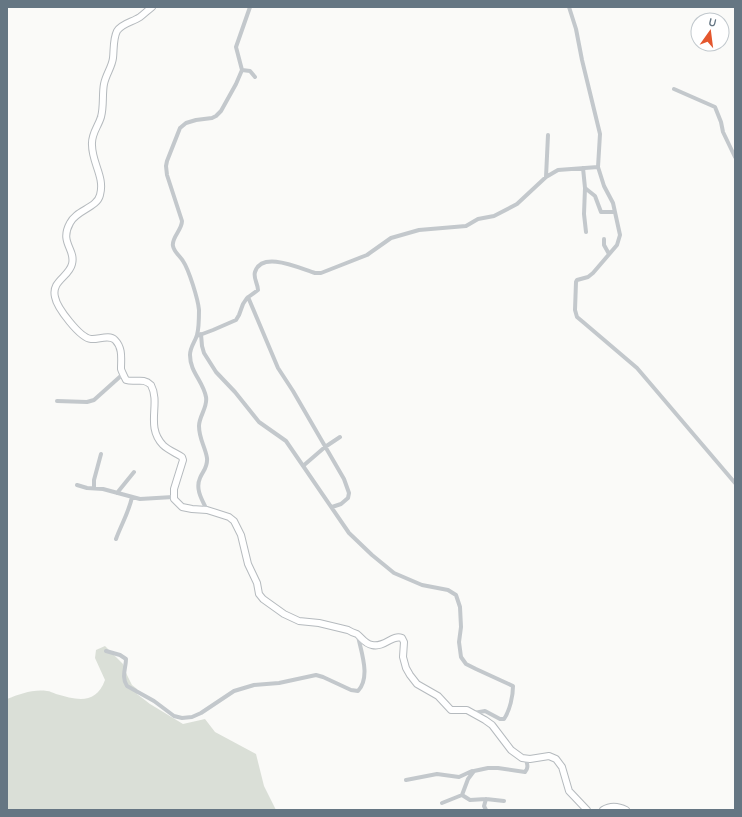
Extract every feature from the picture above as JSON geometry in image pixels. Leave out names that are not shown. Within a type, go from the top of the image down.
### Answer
[{"type":"main road","points":[[152,7],[141,17],[122,26],[116,34],[112,63],[104,83],[101,116],[92,139],[92,151],[101,178],[100,196],[97,202],[81,211],[70,222],[66,234],[66,240],[72,255],[72,263],[70,270],[57,283],[54,289],[58,305],[81,334],[91,339],[114,339],[122,356],[121,369],[125,378],[129,381],[143,380],[151,385],[155,397],[153,418],[156,432],[163,444],[183,459],[183,464],[178,474],[173,497],[176,503],[182,507],[206,510],[229,517],[237,525],[242,536],[248,564],[262,600],[284,614],[299,621],[348,630],[368,644],[375,646],[384,644],[396,637],[402,638],[404,642],[403,654],[405,665],[414,681],[438,696],[451,710],[467,710],[492,725],[510,750],[518,756],[526,759],[549,756],[556,759],[562,767],[569,791],[587,810]]},
{"type":"main road","points":[[603,810],[607,807],[615,806],[626,810]]},
{"type":"street","points":[[250,7],[236,47],[242,70],[236,84],[218,115],[212,118],[191,121],[180,128],[166,166],[167,174],[182,221],[181,227],[172,245],[184,262],[197,302],[199,335],[204,353],[216,372],[235,392],[259,422],[286,441],[339,520],[372,555],[394,573],[422,585],[448,590],[456,595],[460,607],[461,626],[459,642],[461,657],[466,664],[513,686],[508,712],[504,719],[500,719],[485,711],[474,713]]},
{"type":"street","points":[[569,7],[576,29],[600,134],[598,167],[604,186],[612,199],[620,235],[617,245],[593,273],[588,277],[577,280],[575,310],[577,317],[637,368],[735,483]]},
{"type":"street","points":[[242,70],[250,71],[255,77]]},
{"type":"street","points":[[674,89],[715,108],[721,122],[722,131],[735,157]]},
{"type":"street","points":[[546,177],[548,135]]},
{"type":"street","points":[[206,510],[198,487],[199,478],[207,465],[207,458],[199,433],[199,422],[206,397],[193,370],[190,356],[191,348],[199,335],[236,320],[248,297],[258,291],[255,273],[258,268],[265,262],[277,262],[315,273],[321,273],[367,255],[391,238],[419,230],[466,226],[478,220],[494,216],[517,204],[546,177],[558,170],[598,167]]},
{"type":"street","points":[[583,168],[586,232]]},
{"type":"street","points":[[585,188],[596,196],[601,212],[615,212]]},
{"type":"street","points":[[604,239],[604,245],[609,254]]},
{"type":"street","points":[[248,297],[278,368],[344,479],[349,497],[346,501],[332,508]]},
{"type":"street","points":[[58,401],[87,402],[94,400],[123,374]]},
{"type":"street","points":[[303,466],[325,447],[340,437]]},
{"type":"street","points":[[94,488],[94,480],[101,454]]},
{"type":"street","points":[[117,493],[134,472]]},
{"type":"street","points":[[77,485],[145,500],[173,497]]},
{"type":"street","points":[[116,539],[122,522],[129,511],[132,497]]},
{"type":"street","points":[[106,651],[120,655],[126,659],[124,676],[127,686],[154,701],[174,716],[185,718],[202,713],[234,691],[254,684],[279,683],[316,675],[351,690],[358,691],[363,681],[364,667],[358,636]]},
{"type":"street","points":[[406,780],[437,774],[459,776],[488,768],[524,772],[527,770],[528,766],[526,759]]},
{"type":"street","points":[[442,803],[462,795],[468,778],[474,771]]},
{"type":"street","points":[[462,795],[469,800],[486,799],[504,801]]},
{"type":"street","points":[[486,799],[484,806],[486,810]]},
{"type":"shaded area","points":[[105,646],[123,664],[132,685],[137,689],[137,694],[150,704],[183,724],[205,719],[215,732],[256,754],[264,786],[276,810],[7,810],[7,699],[27,692],[37,691],[49,691],[78,699],[91,697],[101,688],[105,680],[95,658],[96,650]]}]
